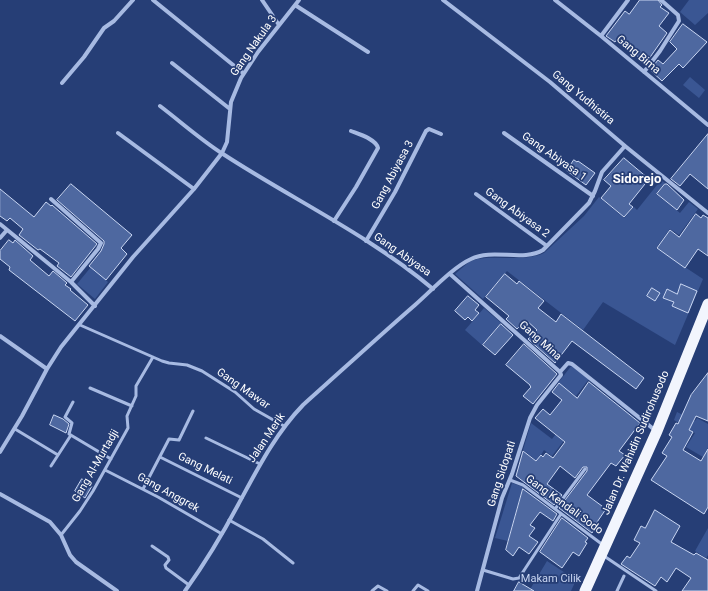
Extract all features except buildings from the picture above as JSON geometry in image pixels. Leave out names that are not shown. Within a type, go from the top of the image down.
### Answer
[{"type":"highway","name":"Jalan Dr. Wahidin Sudirohusodo","points":[[585,591],[657,431],[708,304]]},
{"type":"street","points":[[62,83],[84,57],[104,28],[114,21],[133,0]]},
{"type":"street","points":[[154,0],[243,74]]},
{"type":"street","points":[[262,0],[279,25]]},
{"type":"street","name":"Gang Nakula 3","points":[[222,154],[227,142],[230,109],[233,95],[243,74],[299,0]]},
{"type":"street","name":"Gang Yudhistira","points":[[442,0],[550,82],[625,146],[708,213]]},
{"type":"street","name":"Gang Bima","points":[[555,0],[601,36],[708,125]]},
{"type":"street","points":[[601,36],[628,0]]},
{"type":"street","points":[[644,72],[680,21],[678,15],[661,0]]},
{"type":"street","points":[[295,5],[368,52]]},
{"type":"street","points":[[172,63],[230,109]]},
{"type":"street","name":"Gang Abiyasa","points":[[160,106],[222,154],[366,241],[433,289],[450,274],[477,256],[531,254],[541,251],[587,206],[593,196],[602,172],[625,146]]},
{"type":"street","name":"Gang Abiyasa 3","points":[[366,241],[395,192],[426,131],[428,129],[441,134]]},
{"type":"street","points":[[334,221],[356,188],[378,148],[377,144],[374,142],[351,130]]},
{"type":"street","points":[[118,133],[194,189]]},
{"type":"street","name":"Gang Abiyasa 1","points":[[504,133],[593,196]]},
{"type":"street","points":[[0,452],[15,429],[47,369],[62,347],[133,257],[194,189],[222,154]]},
{"type":"street","name":"Gang Abiyasa 2","points":[[476,194],[547,246]]},
{"type":"street","points":[[51,199],[101,243],[100,247],[71,282]]},
{"type":"street","points":[[0,224],[71,282],[95,306]]},
{"type":"street","points":[[0,238],[7,230]]},
{"type":"street","name":"Gang Mina","points":[[450,274],[560,372],[568,363],[572,364],[657,431]]},
{"type":"street","name":"Jalan Merik","points":[[185,591],[222,534],[260,464],[284,426],[303,405],[433,289]]},
{"type":"street","points":[[0,336],[47,369]]},
{"type":"street","name":"Gang Sidopati","points":[[477,591],[502,498],[510,480],[530,418],[537,405],[562,375],[560,372]]},
{"type":"street","points":[[0,494],[45,518],[54,525],[76,562],[117,591]]},
{"type":"lane","name":"Gang Mawar","points":[[80,325],[169,364],[187,365],[202,371],[235,392],[254,410],[284,426]]},
{"type":"lane","name":"Gang Al-Murtadji","points":[[61,535],[84,505],[128,428],[127,416],[136,396],[136,386],[153,357]]},
{"type":"lane","points":[[90,388],[132,406]]},
{"type":"lane","points":[[73,402],[65,418],[72,423],[68,433],[111,459]]},
{"type":"lane","points":[[143,489],[169,439],[180,439],[193,411]]},
{"type":"lane","points":[[15,429],[58,455]]},
{"type":"lane","points":[[51,466],[71,435]]},
{"type":"lane","points":[[206,438],[260,464]]},
{"type":"lane","name":"Gang Melati","points":[[160,457],[242,498]]},
{"type":"lane","points":[[555,509],[585,469]]},
{"type":"lane","name":"Gang Anggrek","points":[[105,470],[143,489],[222,534]]},
{"type":"lane","name":"Gang Kendali Sodo","points":[[510,480],[523,485],[555,509],[604,551],[656,591]]},
{"type":"lane","points":[[482,570],[513,579],[519,578],[561,514]]},
{"type":"lane","points":[[229,520],[263,539],[293,563]]},
{"type":"lane","points":[[152,546],[168,557],[169,560],[165,565],[166,568],[189,585]]},
{"type":"lane","points":[[617,591],[624,576]]},
{"type":"lane","points":[[413,591],[418,585],[428,591]]},
{"type":"lane","points":[[372,591],[378,586],[388,591]]},
{"type":"green space","points":[[689,0],[708,0],[708,13],[695,25],[680,12]]},
{"type":"green space","points":[[690,77],[705,90],[699,98],[683,85]]},
{"type":"green space","points":[[661,180],[665,183],[656,194],[680,213],[689,202],[698,209],[679,235],[670,229],[656,248],[703,279],[675,345],[603,302],[583,330],[507,271],[483,299],[455,274],[469,262],[477,259],[520,258],[537,256],[544,253],[584,216],[599,197],[624,218],[634,207],[637,210]]},
{"type":"green space","points":[[91,267],[108,282],[95,299],[77,284]]},
{"type":"green space","points":[[484,308],[501,323],[482,345],[465,330]]},
{"type":"green space","points":[[572,365],[589,379],[576,396],[558,383]]},
{"type":"green space","points":[[576,396],[590,407],[552,456],[544,450],[537,461],[523,450],[531,423],[552,439],[574,411],[568,406]]},
{"type":"green space","points":[[677,412],[695,421],[697,418],[708,424],[708,448],[703,457],[686,447],[695,433],[674,420]]},
{"type":"green space","points":[[512,483],[523,487],[508,541],[495,538]]},
{"type":"green space","points":[[708,528],[708,555],[706,558],[695,551]]},
{"type":"green space","name":"Makam Cilik","points":[[547,561],[576,580],[571,591],[529,591]]},
{"type":"district","name":"Sidorejo","points":[[637,180]]}]
